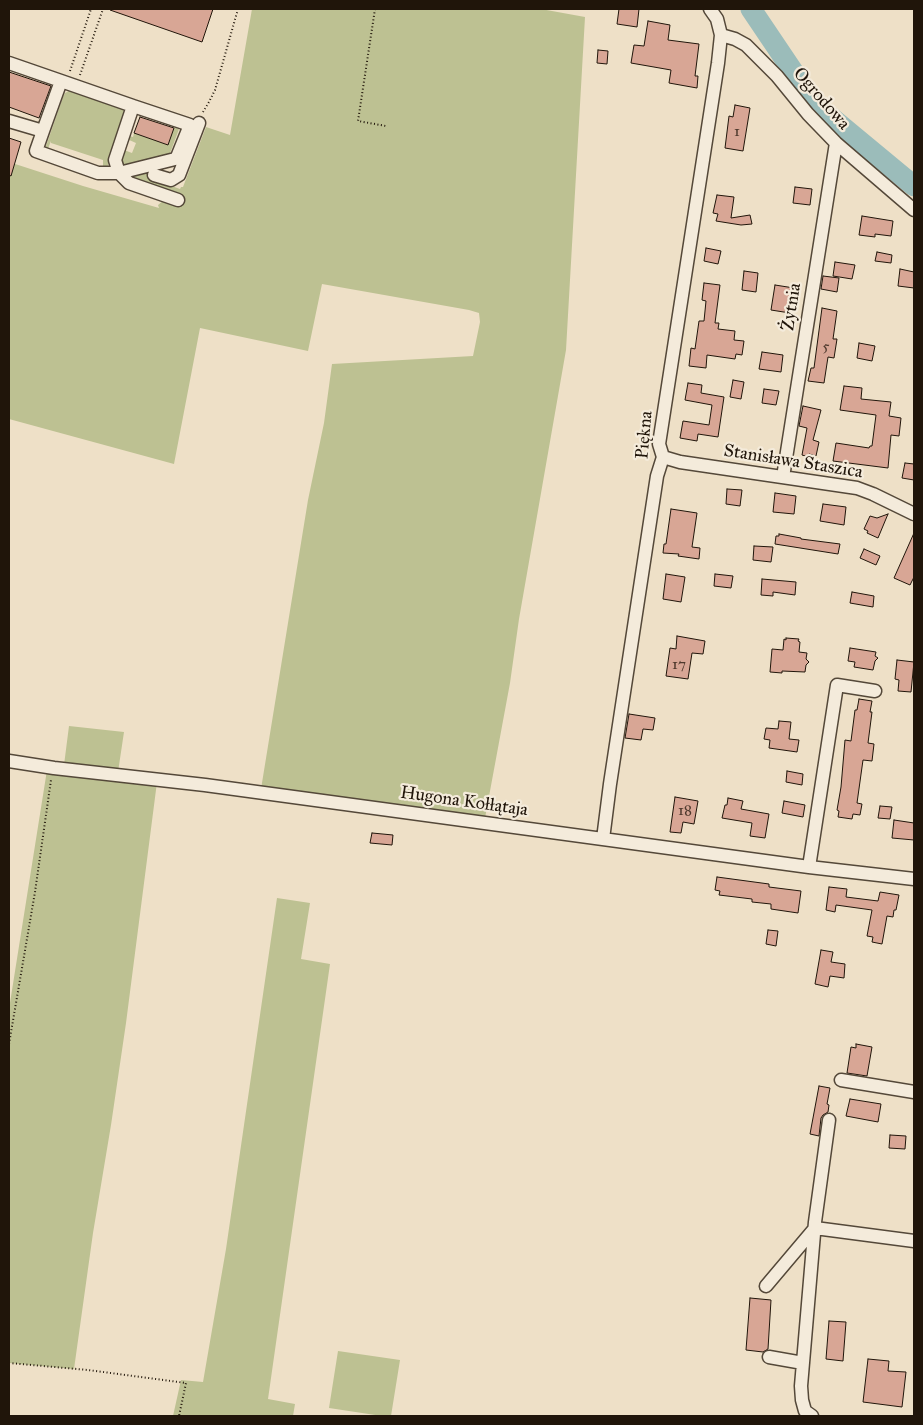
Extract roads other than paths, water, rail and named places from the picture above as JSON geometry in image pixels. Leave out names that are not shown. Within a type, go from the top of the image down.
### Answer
[{"type":"street","points":[[710,9],[717,19],[721,35]]},
{"type":"street","name":"Ogrodowa","points":[[721,35],[746,45],[777,76],[836,144],[914,210]]},
{"type":"street","name":"Piękna","points":[[603,839],[657,476],[663,457],[659,444],[721,35]]},
{"type":"street","points":[[9,63],[133,106],[195,125]]},
{"type":"street","points":[[68,83],[43,131],[36,151],[98,174],[119,173],[175,159],[178,157],[195,125]]},
{"type":"street","points":[[133,106],[116,160],[119,173],[129,183],[178,200]]},
{"type":"street","points":[[9,121],[43,131]]},
{"type":"street","points":[[154,175],[168,180],[174,179],[178,175],[195,125]]},
{"type":"street","name":"Żytnia","points":[[783,477],[836,144]]},
{"type":"street","name":"Stanisława Staszica","points":[[663,457],[680,462],[857,488],[914,514]]},
{"type":"street","points":[[809,867],[837,685],[875,692]]},
{"type":"street","name":"Hugona Kołłątaja","points":[[9,761],[54,768],[214,786],[809,867],[914,879]]},
{"type":"street","points":[[841,1080],[914,1092]]},
{"type":"street","points":[[812,1416],[805,1412],[801,1386],[815,1228],[829,1120]]},
{"type":"street","points":[[815,1228],[914,1241]]},
{"type":"street","points":[[766,1286],[815,1228]]},
{"type":"street","points":[[769,1357],[803,1363]]},
{"type":"waterway","points":[[751,9],[815,104],[914,186]]}]
